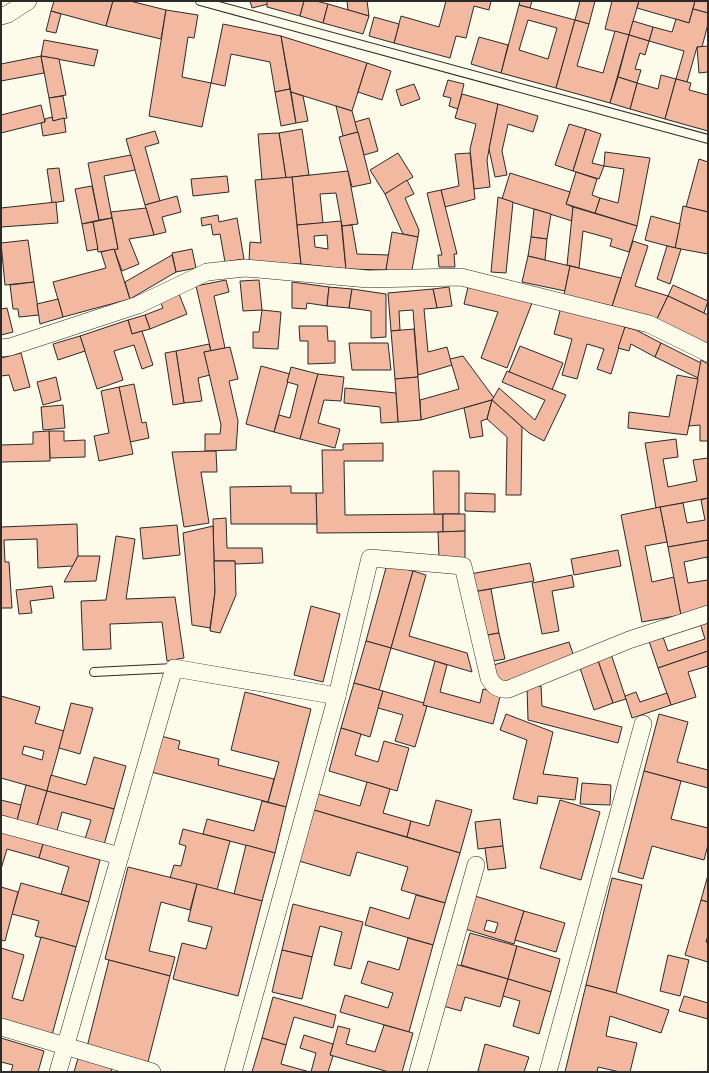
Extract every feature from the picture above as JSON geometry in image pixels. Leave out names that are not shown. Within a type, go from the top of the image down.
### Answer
[{"type":"street","points":[[1,16],[8,14],[28,1]]},
{"type":"street","points":[[1,348],[10,347],[138,305],[207,272],[245,268],[368,279],[461,277],[649,324],[708,353]]},
{"type":"street","points":[[233,1072],[338,696],[370,558],[463,566],[489,678],[494,686],[502,689],[509,689],[630,640],[708,614]]},
{"type":"street","points":[[58,1072],[174,668],[338,696]]},
{"type":"street","points":[[548,1072],[643,724]]},
{"type":"street","points":[[1,824],[120,856]]},
{"type":"street","points":[[418,1072],[476,865]]},
{"type":"street","points":[[1,1027],[152,1072]]},
{"type":"lane","points":[[200,1],[708,139]]},
{"type":"lane","points":[[94,672],[174,668]]},
{"type":"building","points":[[54,1],[113,1],[106,26],[51,11]]},
{"type":"building","points":[[113,1],[130,1],[166,10],[161,39],[106,26]]},
{"type":"building","points":[[250,1],[267,1],[268,4],[252,8]]},
{"type":"building","points":[[267,1],[304,1],[300,16],[267,7]]},
{"type":"building","points":[[304,1],[316,1],[328,4],[323,23],[300,16]]},
{"type":"building","points":[[347,1],[367,1],[369,16],[348,10]]},
{"type":"building","points":[[446,1],[491,1],[489,10],[474,6],[466,38],[456,36],[450,58],[394,43],[401,16],[439,27]]},
{"type":"building","points":[[520,1],[532,1],[530,8],[519,5]]},
{"type":"building","points":[[580,1],[595,1],[589,24],[575,20]]},
{"type":"building","points":[[612,1],[639,1],[629,35],[605,29]]},
{"type":"building","points":[[639,1],[695,1],[689,23],[637,8]]},
{"type":"building","points":[[695,1],[708,1],[708,13],[693,9]]},
{"type":"building","points":[[328,4],[369,16],[363,34],[323,23]]},
{"type":"building","points":[[519,5],[575,20],[556,88],[501,73]],"holes":[[[528,20],[557,28],[548,59],[519,50]]]},
{"type":"building","points":[[693,9],[708,13],[708,24],[702,47],[697,47],[687,82],[676,79],[684,51],[649,41],[653,27],[672,32],[676,19],[689,23]]},
{"type":"building","points":[[166,10],[198,15],[194,38],[188,37],[182,77],[211,83],[202,127],[149,116]]},
{"type":"building","points":[[51,11],[61,14],[56,33],[46,31]]},
{"type":"building","points":[[374,17],[399,24],[394,43],[369,36]]},
{"type":"building","points":[[575,20],[589,24],[577,66],[603,73],[615,31],[629,35],[610,103],[556,88]]},
{"type":"building","points":[[633,21],[653,27],[649,41],[629,35]]},
{"type":"building","points":[[223,24],[281,36],[290,89],[275,92],[270,62],[231,54],[225,86],[211,83]]},
{"type":"building","points":[[629,35],[649,41],[645,55],[640,53],[635,69],[641,70],[637,83],[618,77]]},
{"type":"building","points":[[281,36],[367,63],[352,111],[291,92]]},
{"type":"building","points":[[479,37],[508,45],[501,73],[471,64]]},
{"type":"building","points":[[44,40],[98,50],[94,66],[41,56]]},
{"type":"building","points":[[708,46],[708,72],[699,73],[697,47]]},
{"type":"building","points":[[41,56],[44,73],[1,81],[1,64]]},
{"type":"building","points":[[41,56],[59,59],[66,95],[49,98]]},
{"type":"building","points":[[367,63],[391,71],[382,100],[358,92]]},
{"type":"building","points":[[661,75],[676,79],[665,119],[630,109],[637,83],[658,89]]},
{"type":"building","points":[[618,77],[637,83],[630,109],[610,103]]},
{"type":"building","points":[[676,79],[691,83],[689,90],[708,95],[708,131],[665,119]]},
{"type":"building","points":[[448,80],[464,84],[458,109],[449,106],[451,98],[443,96]]},
{"type":"building","points":[[414,84],[420,99],[401,106],[396,90]]},
{"type":"building","points":[[290,89],[296,123],[281,126],[275,92]]},
{"type":"building","points":[[291,92],[303,96],[308,121],[296,123]]},
{"type":"building","points":[[462,94],[498,104],[487,160],[490,187],[474,189],[470,149],[476,124],[455,118]]},
{"type":"building","points":[[63,96],[67,118],[53,121],[49,98]]},
{"type":"building","points":[[498,104],[538,116],[533,132],[508,124],[502,151],[507,175],[495,177],[489,149]]},
{"type":"building","points":[[41,105],[45,122],[1,133],[1,115]]},
{"type":"building","points":[[336,106],[352,111],[358,132],[343,136]]},
{"type":"building","points":[[52,117],[53,121],[64,118],[66,132],[43,136],[41,123],[45,122],[45,119]]},
{"type":"building","points":[[369,118],[378,151],[364,155],[355,122]]},
{"type":"building","points":[[569,124],[586,129],[573,171],[555,165]]},
{"type":"building","points":[[302,129],[309,175],[286,178],[279,133]]},
{"type":"building","points":[[586,129],[601,134],[592,163],[604,166],[599,179],[573,171]]},
{"type":"building","points":[[155,131],[159,143],[145,147],[160,201],[145,205],[126,139]]},
{"type":"building","points":[[358,132],[371,183],[352,187],[339,137]]},
{"type":"building","points":[[279,133],[286,178],[262,180],[258,134]]},
{"type":"building","points":[[605,152],[650,158],[637,226],[595,213],[600,198],[618,203],[624,169],[604,166]]},
{"type":"building","points":[[398,153],[413,177],[385,194],[370,170]]},
{"type":"building","points":[[470,153],[475,199],[445,207],[441,190],[459,186],[455,154]]},
{"type":"building","points":[[131,155],[135,170],[104,176],[112,218],[99,220],[88,163]]},
{"type":"building","points":[[699,159],[708,162],[708,212],[686,207]]},
{"type":"building","points":[[59,168],[64,201],[52,203],[47,169]]},
{"type":"building","points":[[348,171],[358,224],[342,226],[336,193],[320,194],[323,223],[297,225],[292,177]]},
{"type":"building","points":[[576,172],[597,179],[592,195],[600,198],[595,213],[566,204]]},
{"type":"building","points":[[510,173],[570,192],[566,204],[573,207],[572,221],[502,199]]},
{"type":"building","points":[[227,176],[229,192],[193,196],[191,179]]},
{"type":"building","points":[[292,177],[301,264],[249,262],[250,242],[261,243],[255,180]]},
{"type":"building","points":[[407,180],[414,194],[405,198],[419,230],[418,237],[403,234],[385,194]]},
{"type":"building","points":[[92,186],[99,220],[82,224],[75,189]]},
{"type":"building","points":[[441,190],[457,254],[454,254],[455,267],[439,267],[438,255],[442,255],[427,193]]},
{"type":"building","points":[[177,196],[181,212],[162,217],[166,232],[154,235],[145,205]]},
{"type":"building","points":[[498,197],[513,202],[506,273],[491,272]]},
{"type":"building","points":[[56,202],[58,223],[1,227],[1,208]]},
{"type":"building","points":[[683,206],[708,212],[708,254],[675,248]]},
{"type":"building","points":[[573,207],[637,226],[629,252],[610,246],[612,239],[583,231],[579,268],[567,265]]},
{"type":"building","points":[[146,208],[154,235],[129,239],[139,264],[122,271],[114,249],[118,249],[111,212]]},
{"type":"building","points":[[534,209],[551,214],[547,239],[531,237]]},
{"type":"building","points":[[218,215],[219,222],[237,218],[244,259],[225,262],[220,234],[213,235],[211,224],[202,226],[201,218]]},
{"type":"building","points":[[651,216],[680,224],[675,248],[645,240]]},
{"type":"building","points":[[112,218],[118,249],[98,252],[93,222]]},
{"type":"building","points":[[341,221],[346,269],[301,264],[297,225]],"holes":[[[327,235],[328,249],[315,247],[314,236]]]},
{"type":"building","points":[[93,222],[98,249],[87,251],[82,224]]},
{"type":"building","points":[[352,225],[357,254],[389,255],[386,270],[346,269],[342,226]]},
{"type":"building","points":[[392,232],[418,237],[411,275],[386,270]]},
{"type":"building","points":[[531,237],[547,239],[545,260],[528,256]]},
{"type":"building","points":[[28,240],[34,282],[5,285],[1,243]]},
{"type":"building","points":[[633,241],[648,246],[635,286],[668,296],[656,321],[612,306]]},
{"type":"building","points":[[667,246],[681,249],[670,284],[657,279]]},
{"type":"building","points":[[114,249],[130,299],[63,317],[53,282],[106,268],[101,252]]},
{"type":"building","points":[[192,249],[196,268],[176,272],[172,253]]},
{"type":"building","points":[[172,255],[176,272],[130,299],[125,282]]},
{"type":"building","points":[[528,256],[570,266],[565,291],[522,282]]},
{"type":"building","points":[[570,266],[621,278],[612,306],[564,295]]},
{"type":"building","points":[[226,280],[229,292],[214,296],[225,348],[211,351],[196,286]]},
{"type":"building","points":[[259,280],[262,310],[243,311],[240,281]]},
{"type":"building","points":[[34,282],[39,315],[19,317],[18,309],[13,309],[10,285]]},
{"type":"building","points":[[292,282],[329,287],[327,306],[307,303],[306,309],[292,308]]},
{"type":"building","points":[[673,285],[708,301],[704,313],[668,296]]},
{"type":"building","points":[[329,287],[352,289],[349,308],[327,306]]},
{"type":"building","points":[[449,287],[452,306],[437,308],[433,289]]},
{"type":"building","points":[[468,287],[532,303],[507,368],[481,358],[498,312],[464,304]]},
{"type":"building","points":[[352,289],[386,294],[386,337],[371,338],[371,311],[349,308]]},
{"type":"building","points":[[433,289],[437,308],[424,309],[428,352],[447,347],[452,365],[418,375],[413,310],[399,311],[400,330],[391,331],[388,293]]},
{"type":"building","points":[[179,294],[187,314],[150,329],[145,315],[163,308],[160,301]]},
{"type":"building","points":[[668,296],[708,315],[708,345],[656,321]]},
{"type":"building","points":[[58,299],[63,317],[40,324],[37,304]]},
{"type":"building","points":[[561,307],[625,327],[611,374],[597,369],[604,349],[587,344],[577,379],[562,375],[572,339],[554,334]]},
{"type":"building","points":[[7,308],[13,332],[1,335],[1,309]]},
{"type":"building","points":[[262,310],[281,312],[278,349],[253,348],[253,332],[259,332]]},
{"type":"building","points":[[145,315],[150,329],[132,334],[128,320]]},
{"type":"building","points":[[128,320],[132,334],[142,331],[153,365],[142,369],[134,345],[114,351],[123,380],[97,389],[80,336]]},
{"type":"building","points":[[299,326],[327,326],[328,341],[335,341],[335,363],[308,364],[308,341],[300,341]]},
{"type":"building","points":[[625,327],[636,330],[661,343],[655,357],[631,344],[629,351],[618,348]]},
{"type":"building","points":[[414,329],[418,377],[395,379],[391,331]]},
{"type":"building","points":[[80,336],[85,351],[58,360],[53,344]]},
{"type":"building","points":[[349,343],[388,343],[391,370],[352,370]]},
{"type":"building","points":[[661,343],[701,363],[698,378],[655,357]]},
{"type":"building","points":[[209,344],[211,351],[204,352],[210,375],[198,378],[202,401],[184,403],[176,351]]},
{"type":"building","points":[[520,346],[563,363],[552,390],[509,372]]},
{"type":"building","points":[[230,347],[238,379],[229,381],[238,421],[236,450],[205,451],[205,434],[220,434],[221,425],[204,352]]},
{"type":"building","points":[[176,351],[184,403],[173,405],[165,353]]},
{"type":"building","points":[[21,353],[30,387],[14,391],[9,375],[1,376],[1,358]]},
{"type":"building","points":[[463,356],[494,398],[492,400],[421,420],[420,400],[459,389],[450,359]]},
{"type":"building","points":[[701,360],[708,364],[708,441],[700,441],[700,425],[689,426]]},
{"type":"building","points":[[261,366],[290,374],[274,432],[246,424]]},
{"type":"building","points":[[291,367],[318,374],[300,439],[274,432],[279,415],[290,418],[298,385],[287,382]]},
{"type":"building","points":[[507,371],[566,395],[544,441],[529,433],[492,400],[499,388],[535,420],[545,400],[502,382]]},
{"type":"building","points":[[318,374],[344,377],[341,401],[324,400],[318,423],[340,429],[335,448],[300,439]]},
{"type":"building","points":[[677,375],[698,379],[687,435],[628,428],[629,412],[669,417]]},
{"type":"building","points":[[56,377],[61,400],[43,405],[37,382]]},
{"type":"building","points":[[418,377],[421,420],[398,422],[395,379]]},
{"type":"building","points":[[134,384],[142,423],[146,422],[149,438],[130,442],[119,387]]},
{"type":"building","points":[[119,387],[133,454],[99,461],[94,436],[109,433],[101,391]]},
{"type":"building","points":[[345,388],[396,393],[398,422],[381,423],[380,407],[344,403]]},
{"type":"building","points":[[492,400],[487,419],[481,421],[483,436],[470,438],[464,408]]},
{"type":"building","points":[[492,400],[522,427],[521,495],[506,495],[507,437],[487,419]]},
{"type":"building","points":[[63,405],[65,428],[43,430],[41,407]]},
{"type":"building","points":[[49,431],[64,431],[64,441],[85,440],[85,457],[50,458]]},
{"type":"building","points":[[49,431],[50,461],[1,462],[1,445],[33,444],[33,432]]},
{"type":"building","points":[[676,439],[678,457],[663,459],[668,487],[697,481],[693,460],[708,458],[708,498],[656,508],[645,443]]},
{"type":"building","points":[[383,443],[383,461],[344,461],[345,515],[443,514],[443,532],[317,533],[316,493],[323,493],[322,450],[343,450],[343,444]]},
{"type":"building","points":[[216,451],[217,472],[201,472],[209,523],[184,527],[172,452]]},
{"type":"building","points":[[433,471],[459,471],[459,514],[434,514]]},
{"type":"building","points":[[291,486],[291,493],[316,493],[317,524],[231,524],[230,487]]},
{"type":"building","points":[[465,493],[495,494],[495,512],[465,511]]},
{"type":"building","points":[[708,498],[708,540],[668,547],[660,507],[683,503],[687,523],[705,520],[701,500]]},
{"type":"building","points":[[660,507],[667,542],[645,546],[652,582],[674,577],[681,615],[642,622],[621,515]]},
{"type":"building","points":[[443,514],[465,514],[465,531],[443,532]]},
{"type":"building","points":[[226,518],[227,548],[262,548],[263,563],[235,564],[235,561],[214,561],[213,519]]},
{"type":"building","points":[[77,524],[78,556],[73,566],[38,568],[37,539],[4,540],[5,562],[9,562],[12,608],[1,608],[1,527]]},
{"type":"building","points":[[177,525],[180,555],[143,559],[140,528]]},
{"type":"building","points":[[213,526],[215,592],[210,628],[192,625],[183,533]]},
{"type":"building","points":[[465,531],[465,558],[439,558],[438,532]]},
{"type":"building","points":[[116,536],[135,539],[126,599],[175,597],[184,658],[167,661],[162,622],[110,624],[111,649],[83,650],[81,601],[106,600]]},
{"type":"building","points":[[708,540],[708,564],[707,557],[684,562],[688,583],[708,580],[708,610],[681,615],[668,547]]},
{"type":"building","points":[[618,550],[621,566],[574,575],[571,559]]},
{"type":"building","points":[[78,556],[100,556],[96,581],[64,582]]},
{"type":"building","points":[[214,561],[235,561],[236,595],[220,633],[210,631],[215,592]]},
{"type":"building","points":[[530,563],[534,581],[473,592],[470,574]]},
{"type":"building","points":[[387,564],[413,571],[391,648],[366,641]]},
{"type":"building","points":[[413,571],[426,575],[409,636],[467,653],[472,672],[391,648]]},
{"type":"building","points":[[572,575],[574,587],[552,591],[559,631],[542,634],[532,583]]},
{"type":"building","points":[[52,586],[54,598],[30,601],[32,613],[19,614],[16,590]]},
{"type":"building","points":[[491,589],[499,633],[482,636],[473,592]]},
{"type":"building","points":[[311,606],[340,614],[323,682],[294,675]]},
{"type":"building","points":[[708,620],[708,651],[658,668],[648,638],[662,634],[668,651],[705,639],[700,623]]},
{"type":"building","points":[[499,633],[505,659],[487,662],[482,636]]},
{"type":"building","points":[[366,641],[391,648],[379,690],[354,683]]},
{"type":"building","points":[[569,642],[574,657],[563,664],[493,685],[487,667]]},
{"type":"building","points":[[708,651],[708,666],[688,672],[696,697],[671,705],[658,668]]},
{"type":"building","points":[[611,654],[626,699],[613,703],[597,658]]},
{"type":"building","points":[[597,658],[613,703],[594,710],[579,665]]},
{"type":"building","points":[[435,661],[447,665],[440,692],[480,703],[483,689],[501,693],[493,724],[423,705]]},
{"type":"building","points":[[354,683],[383,691],[370,737],[341,728]]},
{"type":"building","points":[[541,686],[542,706],[622,727],[618,743],[528,720],[527,687]]},
{"type":"building","points":[[383,691],[424,703],[423,705],[427,706],[415,747],[395,741],[403,715],[378,708]]},
{"type":"building","points":[[245,692],[311,709],[286,807],[268,802],[279,762],[231,750]]},
{"type":"building","points":[[636,692],[640,702],[667,693],[671,705],[632,718],[625,696]]},
{"type":"building","points":[[1,696],[40,707],[35,723],[64,731],[47,791],[1,778]],"holes":[[[24,746],[44,751],[42,760],[22,754]]]},
{"type":"building","points":[[71,703],[93,708],[80,754],[59,748]]},
{"type":"building","points":[[506,714],[553,732],[543,774],[578,778],[575,800],[538,796],[537,804],[513,799],[527,740],[500,730]]},
{"type":"building","points":[[659,714],[688,722],[677,762],[708,770],[708,788],[644,771]]},
{"type":"building","points":[[341,728],[361,734],[355,755],[378,762],[384,741],[409,748],[397,791],[329,771]]},
{"type":"building","points":[[161,736],[180,741],[178,749],[219,759],[218,765],[274,779],[268,802],[151,772]]},
{"type":"building","points":[[94,757],[126,766],[114,809],[47,791],[51,775],[86,785]]},
{"type":"building","points":[[644,771],[681,781],[671,819],[708,828],[708,845],[704,860],[652,846],[643,879],[618,872]]},
{"type":"building","points":[[367,782],[390,789],[383,813],[411,821],[407,837],[314,810],[318,794],[360,806]]},
{"type":"building","points":[[582,783],[611,785],[610,805],[580,804]]},
{"type":"building","points":[[26,785],[47,791],[37,826],[17,820]]},
{"type":"building","points":[[47,791],[114,809],[104,845],[85,839],[91,820],[62,812],[57,831],[37,826]]},
{"type":"building","points":[[1,800],[21,805],[17,820],[1,815]]},
{"type":"building","points":[[436,800],[472,810],[460,853],[407,837],[411,821],[429,826]]},
{"type":"building","points":[[560,800],[600,812],[581,880],[540,868]]},
{"type":"building","points":[[262,801],[286,807],[275,853],[203,834],[207,819],[254,831]]},
{"type":"building","points":[[314,810],[460,853],[445,903],[401,890],[408,867],[357,852],[350,876],[299,861]]},
{"type":"building","points":[[500,819],[503,846],[478,849],[475,822]]},
{"type":"building","points":[[183,829],[230,841],[217,890],[170,878],[174,865],[181,866],[186,846],[179,844]]},
{"type":"building","points":[[1,832],[43,844],[39,858],[7,849],[1,869]]},
{"type":"building","points":[[43,844],[100,860],[89,902],[61,894],[69,867],[39,858]]},
{"type":"building","points":[[246,845],[275,853],[262,901],[234,894]]},
{"type":"building","points":[[503,846],[506,868],[488,870],[485,848]]},
{"type":"building","points":[[128,867],[197,884],[190,910],[161,902],[149,951],[175,957],[170,976],[105,959]]},
{"type":"building","points":[[708,875],[708,902],[701,900]]},
{"type":"building","points":[[612,878],[642,885],[616,993],[586,985]]},
{"type":"building","points":[[21,883],[89,902],[76,947],[35,936],[39,921],[12,914]]},
{"type":"building","points":[[197,884],[262,901],[238,996],[173,979],[182,943],[206,949],[212,927],[188,921]]},
{"type":"building","points":[[1,887],[18,892],[5,941],[1,940]]},
{"type":"building","points":[[416,895],[445,903],[433,945],[365,925],[370,907],[409,919]]},
{"type":"building","points":[[475,896],[524,911],[514,944],[465,929]],"holes":[[[487,920],[498,923],[495,933],[484,930]]]},
{"type":"building","points":[[701,900],[708,902],[708,935],[706,942],[708,943],[708,962],[685,955]]},
{"type":"building","points":[[293,904],[363,922],[351,969],[334,965],[342,932],[320,926],[312,957],[282,950]]},
{"type":"building","points":[[524,911],[565,923],[556,952],[515,940]]},
{"type":"building","points":[[470,933],[517,946],[508,979],[461,965]]},
{"type":"building","points":[[41,937],[76,947],[52,1035],[1,1021],[1,948],[24,955],[12,998],[23,1001]]},
{"type":"building","points":[[408,938],[433,945],[409,1032],[340,1012],[345,995],[388,1008],[393,993],[361,983],[368,961],[399,970]]},
{"type":"building","points":[[517,946],[560,959],[551,992],[508,979]]},
{"type":"building","points":[[282,950],[312,957],[302,999],[272,992]]},
{"type":"building","points":[[668,955],[689,960],[680,996],[660,991]]},
{"type":"building","points":[[109,960],[170,976],[148,1062],[87,1047]]},
{"type":"building","points":[[455,964],[508,979],[500,1007],[465,997],[461,1011],[443,1006]]},
{"type":"building","points":[[508,979],[551,992],[539,1034],[513,1026],[520,1001],[503,996]]},
{"type":"building","points":[[586,985],[669,1010],[661,1033],[610,1016],[606,1036],[637,1043],[630,1072],[620,1072],[598,1067],[597,1072],[565,1072]]},
{"type":"building","points":[[684,996],[708,1003],[708,1019],[679,1011]]},
{"type":"building","points":[[273,997],[336,1015],[333,1028],[294,1017],[286,1045],[262,1038]]},
{"type":"building","points":[[384,1025],[413,1033],[402,1072],[389,1072],[330,1055],[338,1026],[350,1029],[346,1044],[375,1052]]},
{"type":"building","points":[[304,1035],[333,1044],[330,1055],[333,1056],[328,1072],[311,1072],[316,1053],[300,1048]]},
{"type":"building","points":[[1,1038],[44,1051],[38,1072],[11,1072],[13,1065],[1,1062]]},
{"type":"building","points":[[262,1038],[286,1045],[281,1064],[310,1072],[252,1072]]},
{"type":"building","points":[[485,1044],[529,1057],[524,1072],[478,1071]]},
{"type":"building","points":[[79,1055],[113,1065],[111,1072],[74,1072]]}]
